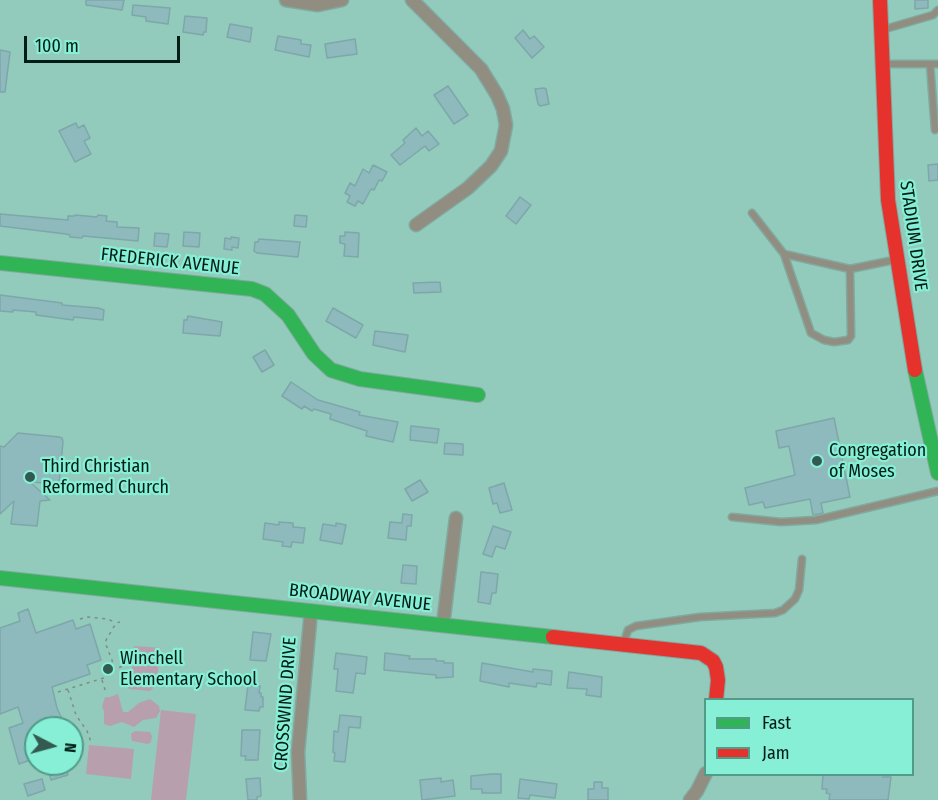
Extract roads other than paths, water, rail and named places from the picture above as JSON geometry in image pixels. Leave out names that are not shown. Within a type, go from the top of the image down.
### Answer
[{"type":"street","points":[[286,0],[318,5],[342,0]]},
{"type":"street","points":[[412,0],[481,69],[497,95],[506,125],[501,151],[491,166],[468,188],[416,225]]},
{"type":"street","name":"STADIUM DRIVE","points":[[880,0],[888,200],[919,392],[938,473]]},
{"type":"street","name":"FREDERICK AVENUE","points":[[0,263],[252,289],[266,294],[288,315],[314,354],[331,370],[360,379],[478,395]]},
{"type":"street","points":[[443,626],[456,518]]},
{"type":"street","name":"BROADWAY AVENUE","points":[[0,578],[701,653],[713,661],[716,667],[718,680],[716,698]]},
{"type":"street","name":"CROSSWIND DRIVE","points":[[300,800],[298,752],[311,611]]},
{"type":"street","points":[[690,800],[697,792],[704,775]]},
{"type":"lane","points":[[881,30],[933,15],[938,10]]},
{"type":"lane","points":[[882,64],[938,64]]},
{"type":"lane","points":[[930,64],[934,130]]},
{"type":"lane","points":[[752,213],[784,254],[811,333],[824,340],[834,342],[848,340],[851,336],[850,269]]},
{"type":"lane","points":[[784,254],[850,269],[898,260]]},
{"type":"lane","points":[[732,517],[781,522],[809,521],[938,491]]},
{"type":"lane","points":[[623,645],[628,630],[636,626],[700,617],[775,613],[783,610],[795,599],[799,590],[802,559]]},
{"type":"place","name":"Congregation of Moses","points":[[817,461]]},
{"type":"place","name":"Third Christian Reformed Church","points":[[30,477]]},
{"type":"place","name":"Winchell Elementary School","points":[[108,669]]}]
